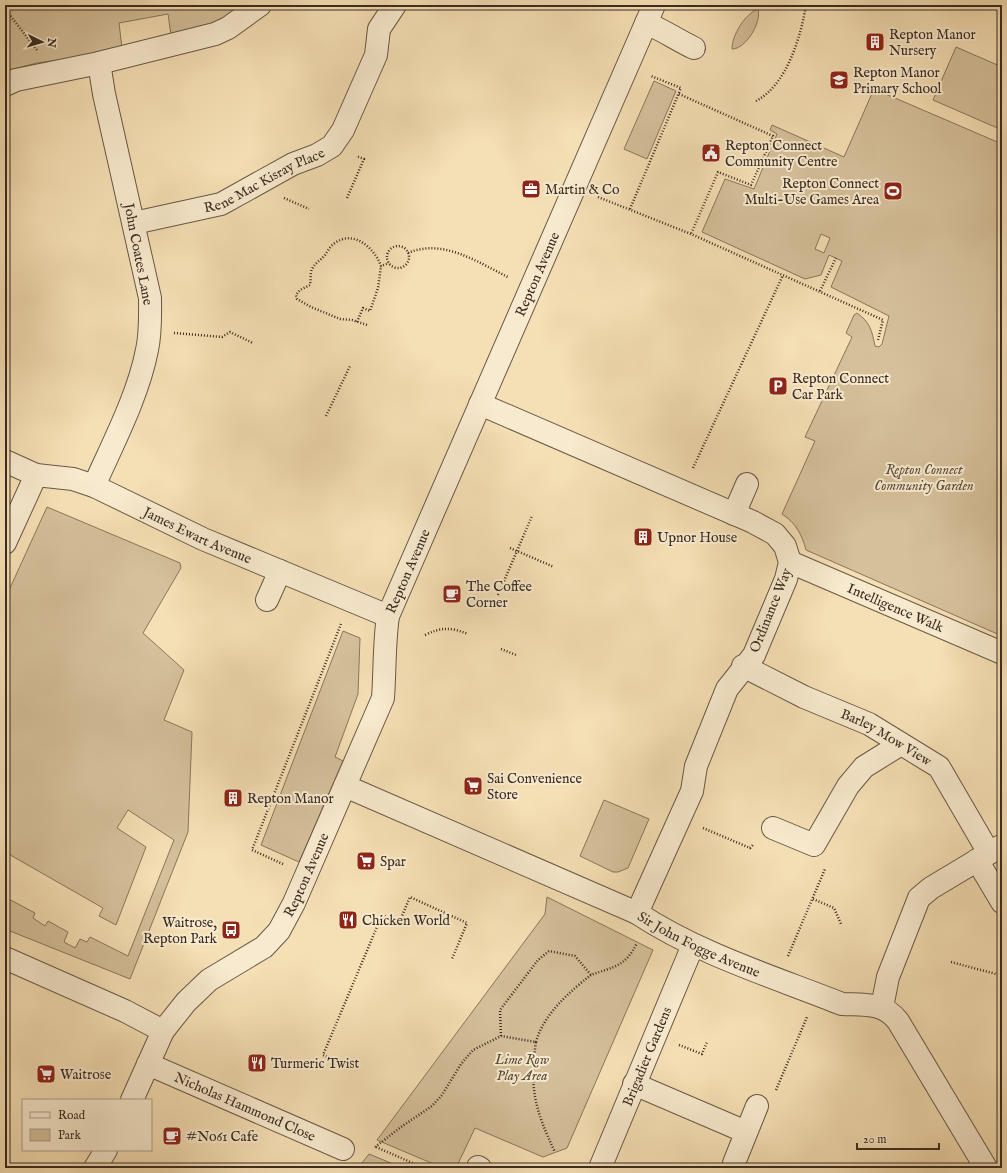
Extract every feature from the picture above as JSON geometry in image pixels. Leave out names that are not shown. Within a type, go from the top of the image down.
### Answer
[{"type":"street","points":[[5,85],[16,80],[99,63],[215,34],[228,28],[260,5]]},
{"type":"street","name":"Rene Mac Kisray Place","points":[[134,223],[221,204],[293,164],[317,155],[332,146],[343,130],[376,55],[379,29],[396,5]]},
{"type":"street","points":[[650,14],[673,38],[694,48]]},
{"type":"street","name":"Repton Avenue","points":[[132,1099],[163,1031],[186,1002],[209,980],[264,947],[279,931],[294,904],[383,698],[386,664],[385,637],[388,616],[650,14]]},
{"type":"street","name":"John Coates Lane","points":[[94,486],[138,382],[148,348],[150,322],[150,298],[104,94],[99,63]]},
{"type":"street","name":"Ordinance Way","points":[[480,404],[734,514],[775,534],[785,546],[790,562],[786,579],[754,655],[743,666],[727,689],[696,766],[692,791],[637,913]]},
{"type":"street","name":"James Ewart Avenue","points":[[5,461],[36,475],[73,479],[94,486],[203,539],[388,616]]},
{"type":"street","points":[[5,543],[36,475]]},
{"type":"street","points":[[734,514],[747,484]]},
{"type":"street","name":"Intelligence Walk","points":[[790,562],[1002,653]]},
{"type":"street","points":[[267,600],[280,571]]},
{"type":"street","name":"Barley Mow View","points":[[743,666],[804,697],[869,724],[939,767],[989,853],[1002,902]]},
{"type":"street","points":[[773,828],[814,845],[848,786],[864,768],[901,744]]},
{"type":"street","name":"Sir John Fogge Avenue","points":[[345,786],[637,913],[693,945],[842,1004],[882,1007]]},
{"type":"street","points":[[986,1168],[898,1021],[891,1012],[882,1007],[888,977],[919,898],[931,888],[989,853]]},
{"type":"street","name":"Brigadier Gardens","points":[[600,1168],[693,945]]},
{"type":"street","points":[[5,958],[125,1011],[163,1031]]},
{"type":"street","name":"Nicholas Hammond Close","points":[[148,1064],[343,1149]]},
{"type":"street","points":[[634,1084],[746,1132]]},
{"type":"street","points":[[734,1163],[757,1106]]},
{"type":"street","points":[[95,1168],[105,1151]]},
{"type":"street","points":[[107,1168],[113,1151]]},
{"type":"path","points":[[756,101],[765,96],[778,81],[800,34],[806,5]]},
{"type":"path","points":[[5,9],[39,53]]},
{"type":"path","points":[[630,209],[681,88],[646,74]]},
{"type":"path","points":[[679,94],[773,136],[751,185],[718,172],[691,234]]},
{"type":"path","points":[[347,198],[364,159],[356,156]]},
{"type":"path","points":[[277,195],[309,209]]},
{"type":"path","points":[[593,195],[691,234],[883,320],[878,340]]},
{"type":"path","points":[[357,322],[363,308],[370,311],[378,288],[381,266],[369,246],[356,240],[342,240],[335,243],[315,265],[311,271],[310,284],[300,290],[296,295],[297,299],[310,307],[340,319],[366,325]]},
{"type":"path","points":[[408,252],[409,260],[402,267],[395,268],[389,263],[387,256],[393,248],[399,246],[408,252],[437,247],[453,250],[512,279]]},
{"type":"path","points":[[820,291],[836,258]]},
{"type":"path","points":[[381,266],[389,263]]},
{"type":"path","points":[[691,473],[783,275]]},
{"type":"path","points":[[172,333],[222,337],[230,332],[253,343]]},
{"type":"path","points":[[326,416],[350,366]]},
{"type":"path","points":[[498,595],[532,516]]},
{"type":"path","points":[[510,548],[554,567]]},
{"type":"path","points":[[288,865],[252,850],[344,618]]},
{"type":"path","points":[[425,636],[437,630],[452,628],[468,634]]},
{"type":"path","points":[[501,649],[516,655]]},
{"type":"path","points":[[701,827],[750,848],[773,828]]},
{"type":"path","points":[[787,958],[825,869],[810,862],[814,845]]},
{"type":"path","points":[[346,1065],[323,1056],[382,915],[399,923],[410,897],[467,923],[452,959]]},
{"type":"path","points":[[813,899],[834,908],[841,924]]},
{"type":"path","points":[[555,1152],[544,1130],[534,1095],[533,1061],[538,1034],[554,1010],[580,984],[591,975],[618,966],[627,960],[639,937]]},
{"type":"path","points":[[501,1036],[500,1010],[538,960],[549,951],[575,956],[591,975]]},
{"type":"path","points":[[950,962],[996,974],[1002,970]]},
{"type":"path","points":[[757,1106],[765,1105],[772,1097],[808,1013]]},
{"type":"path","points":[[424,1168],[375,1147],[432,1106],[442,1095],[461,1064],[473,1050],[501,1036],[536,1042]]},
{"type":"path","points":[[673,1042],[702,1054],[707,1042]]},
{"type":"green space","points":[[5,5],[247,5],[210,24],[171,35],[168,14],[119,23],[122,48],[94,55],[37,63],[5,71]]},
{"type":"green space","points":[[758,9],[758,21],[752,34],[743,45],[732,49],[734,38],[740,26],[748,15]]},
{"type":"green space","points":[[956,47],[1002,67],[1002,130],[933,100]]},
{"type":"green space","points":[[654,81],[676,91],[647,159],[624,149]]},
{"type":"green space","name":"Repton Connect Community Garden","points":[[874,89],[1002,144],[1002,636],[806,550],[803,539],[798,530],[791,521],[782,514],[815,441],[805,437],[852,337],[846,333],[854,315],[857,313],[868,323],[875,346],[879,347],[882,344],[889,316],[831,287],[842,261],[829,255],[821,275],[805,279],[702,232],[725,179],[754,189],[777,134],[770,130],[772,125],[844,157]],"holes":[[[821,234],[830,238],[824,253],[815,249]]]},
{"type":"green space","points":[[47,507],[180,563],[181,568],[143,633],[184,670],[164,720],[192,732],[188,832],[130,979],[5,929],[5,897],[35,913],[33,918],[45,926],[48,921],[68,932],[64,942],[75,948],[80,939],[87,942],[90,937],[128,956],[174,840],[128,810],[117,828],[146,847],[116,925],[99,916],[103,908],[5,852],[5,599]]},
{"type":"green space","points":[[343,631],[360,638],[358,694],[335,757],[343,761],[299,862],[261,845]]},
{"type":"green space","points":[[604,800],[649,819],[628,868],[618,872],[613,872],[580,856]]},
{"type":"green space","name":"Lime Row Play Area","points":[[547,897],[653,950],[567,1148],[543,1157],[475,1128],[456,1168],[443,1168],[377,1140],[545,914]]},
{"type":"green space","points":[[369,1154],[403,1168],[358,1168]]},
{"type":"place","name":"Repton Manor Nursery","points":[[875,42]]},
{"type":"place","name":"Repton Manor Primary School","points":[[839,80]]},
{"type":"place","name":"Repton Connect Community Centre","points":[[711,153]]},
{"type":"place","name":"Martin & Co","points":[[531,189]]},
{"type":"place","name":"Repton Connect Multi-Use Games Area","points":[[893,191]]},
{"type":"place","name":"Repton Connect Car Park","points":[[778,386]]},
{"type":"place","name":"Upnor House","points":[[643,537]]},
{"type":"place","name":"The Coffee Corner","points":[[452,594]]},
{"type":"place","name":"Sai Convenience Store","points":[[473,786]]},
{"type":"place","name":"Repton Manor","points":[[233,798]]},
{"type":"place","name":"Spar","points":[[366,861]]},
{"type":"place","name":"Chicken World","points":[[348,920]]},
{"type":"place","name":"Waitrose, Repton Park","points":[[231,930]]},
{"type":"place","name":"Turmeric Twist","points":[[257,1063]]},
{"type":"place","name":"Waitrose","points":[[46,1074]]},
{"type":"place","name":"#No61 Cafe","points":[[172,1136]]}]
